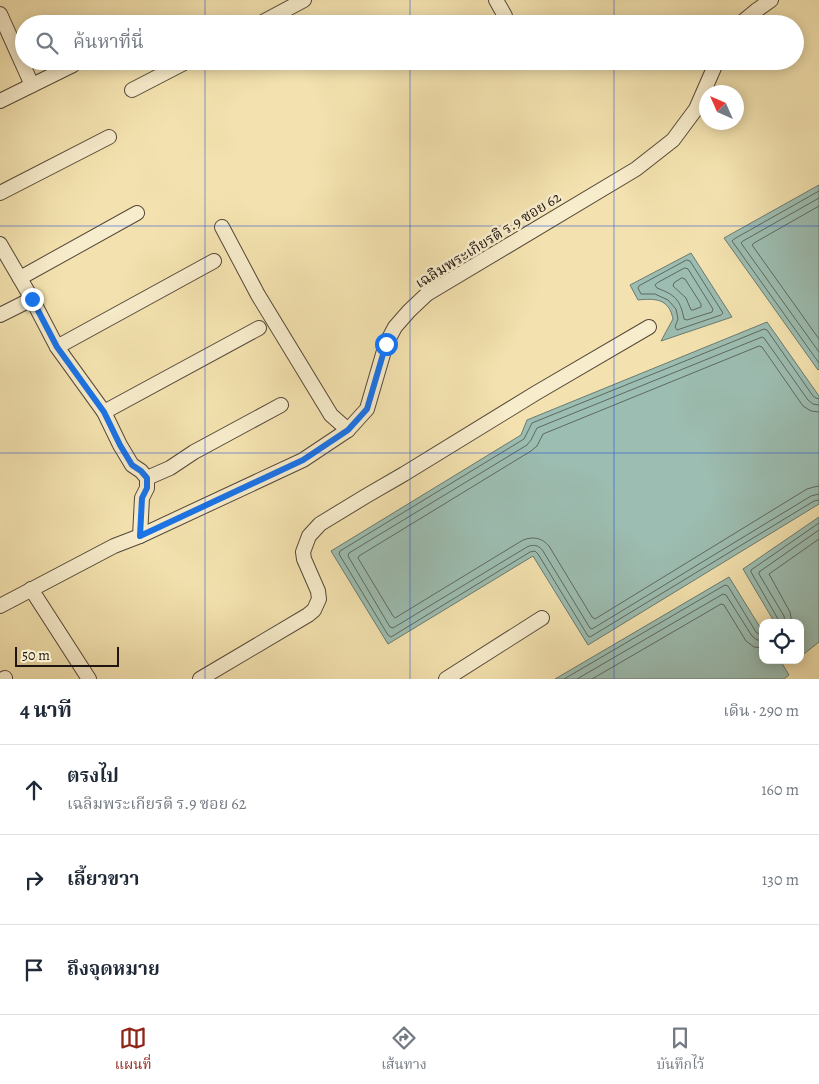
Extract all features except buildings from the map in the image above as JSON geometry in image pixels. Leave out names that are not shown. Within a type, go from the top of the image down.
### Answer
[{"type":"street","points":[[276,15],[304,0]]},
{"type":"street","points":[[496,0],[504,15]]},
{"type":"street","points":[[750,15],[771,0]]},
{"type":"street","points":[[0,14],[15,47]]},
{"type":"street","points":[[25,70],[32,85]]},
{"type":"street","points":[[0,101],[63,70]]},
{"type":"street","points":[[132,90],[171,70]]},
{"type":"street","name":"เฉลิมพระเกียรติ ร.9 ซอย 62","points":[[0,606],[114,546],[140,536],[303,460],[348,430],[367,409],[386,344],[395,327],[409,311],[427,294],[636,169],[673,140],[696,109],[714,70]]},
{"type":"street","points":[[0,192],[109,137]]},
{"type":"street","points":[[20,278],[137,213]]},
{"type":"street","points":[[222,227],[258,295],[331,415],[348,430]]},
{"type":"street","points":[[0,244],[57,347],[104,412],[132,465],[147,478],[147,488],[142,498],[140,536]]},
{"type":"street","points":[[57,347],[214,261]]},
{"type":"street","points":[[0,315],[32,299]]},
{"type":"street","points":[[200,679],[314,610],[319,599],[318,591],[304,559],[303,552],[309,536],[320,524],[649,327]]},
{"type":"street","points":[[104,412],[259,328]]},
{"type":"street","points":[[147,478],[170,468],[194,452],[281,405]]},
{"type":"street","points":[[31,589],[89,679]]},
{"type":"street","points":[[446,679],[542,618]]},
{"type":"water","points":[[819,185],[819,369],[818,370],[724,238]]},
{"type":"water","points":[[691,253],[732,317],[661,341],[673,319],[671,312],[661,301],[650,299],[638,300],[630,285]]},
{"type":"water","points":[[767,322],[819,396],[819,504],[588,645],[533,556],[388,644],[331,551],[521,435],[527,420]]},
{"type":"water","points":[[819,517],[819,642],[804,654],[804,619],[773,619],[743,569]]},
{"type":"water","points":[[729,577],[759,626],[759,664],[782,664],[789,675],[784,679],[555,679]]},
{"type":"route","points":[[32,299],[57,347],[104,412],[132,465],[147,478],[147,488],[142,498],[140,536],[303,460],[348,430],[367,409],[386,344]]}]
